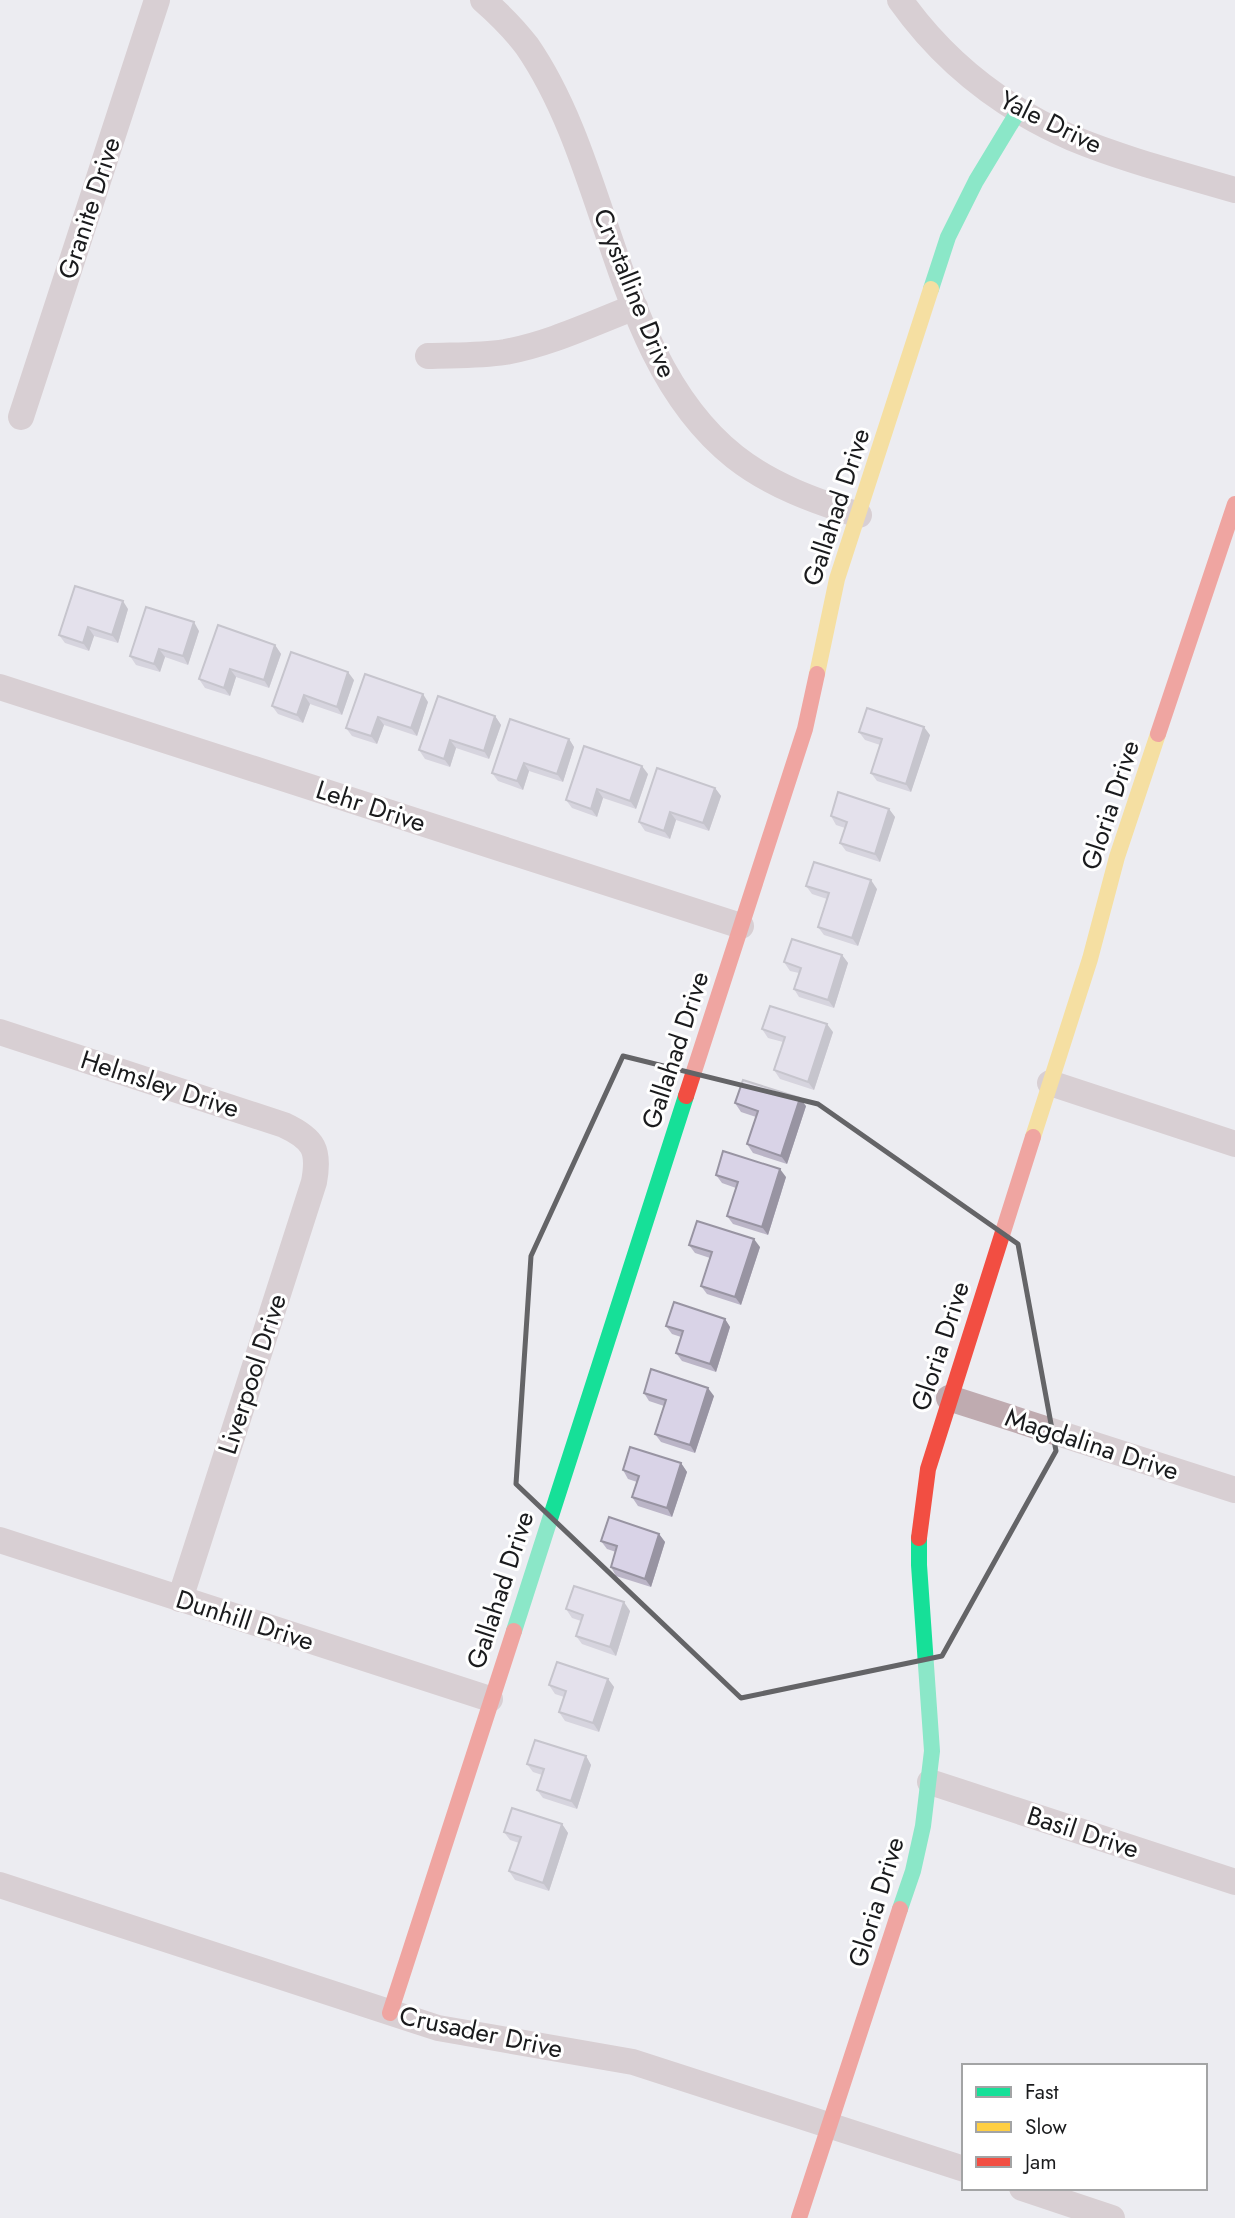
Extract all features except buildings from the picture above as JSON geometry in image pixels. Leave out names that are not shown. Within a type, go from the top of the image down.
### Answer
[{"type":"street","name":"Granite Drive","points":[[21,417],[157,0]]},
{"type":"street","name":"Crystalline Drive","points":[[483,0],[526,45],[559,102],[635,307],[661,365],[678,395],[695,418],[734,456],[782,487],[859,515]]},
{"type":"street","name":"Yale Drive","points":[[900,0],[917,24],[958,67],[996,97],[1073,138],[1235,190]]},
{"type":"street","name":"Gallahad Drive","points":[[390,2013],[805,729],[837,579],[948,237],[976,181],[1019,110]]},
{"type":"street","points":[[428,356],[506,352],[560,336],[635,307]]},
{"type":"street","name":"Gloria Drive","points":[[799,2218],[921,1841],[930,1782],[930,1710],[919,1565],[919,1534],[928,1469],[1090,959],[1117,858],[1235,504]]},
{"type":"street","name":"Lehr Drive","points":[[0,687],[741,926]]},
{"type":"street","name":"Helmsley Drive","points":[[0,1032],[284,1125],[299,1132],[315,1147]]},
{"type":"street","points":[[1050,1083],[1235,1144]]},
{"type":"street","name":"Liverpool Drive","points":[[180,1599],[314,1182],[317,1164],[315,1147]]},
{"type":"street","name":"Magdalina Drive","points":[[949,1398],[1235,1490]]},
{"type":"street","name":"Dunhill Drive","points":[[0,1540],[490,1699]]},
{"type":"street","name":"Basil Drive","points":[[930,1782],[1235,1882]]},
{"type":"street","name":"Crusader Drive","points":[[0,1885],[390,2013],[467,2035],[633,2062],[962,2168]]},
{"type":"street","points":[[1028,2190],[1112,2218]]},
{"type":"highlighted area","points":[[623,1056],[818,1104],[1018,1244],[1056,1451],[942,1656],[741,1698],[516,1484],[531,1256]]},
{"type":"traffic: fast","points":[[931,289],[948,237],[976,181],[1019,110]]},
{"type":"traffic: fast","points":[[514,1631],[686,1096]]},
{"type":"traffic: fast","points":[[900,1909],[913,1871],[923,1826],[932,1751],[919,1538]]},
{"type":"traffic: slow","points":[[817,674],[837,579],[931,289]]},
{"type":"traffic: slow","points":[[1033,1137],[1090,959],[1117,857],[1158,734]]},
{"type":"traffic: jam","points":[[1158,734],[1235,504]]},
{"type":"traffic: jam","points":[[686,1096],[805,729],[817,674]]},
{"type":"traffic: jam","points":[[919,1538],[928,1469],[1033,1137]]},
{"type":"traffic: jam","points":[[390,2013],[514,1631]]},
{"type":"traffic: jam","points":[[799,2218],[900,1909]]}]
